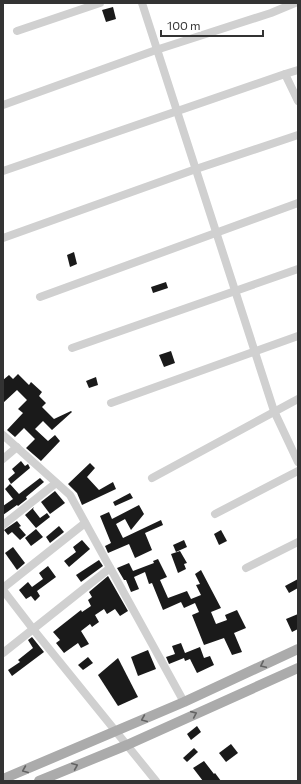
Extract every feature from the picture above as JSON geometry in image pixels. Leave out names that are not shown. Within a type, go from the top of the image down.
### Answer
[{"type":"main road","points":[[3,779],[184,702],[298,649]]},
{"type":"main road","points":[[39,781],[127,745],[298,668]]},
{"type":"street","points":[[17,31],[100,3]]},
{"type":"street","points":[[142,3],[274,411],[298,462]]},
{"type":"street","points":[[3,105],[156,50],[271,13],[295,3]]},
{"type":"street","points":[[3,171],[298,70]]},
{"type":"street","points":[[285,74],[298,101]]},
{"type":"street","points":[[3,238],[196,169],[298,135]]},
{"type":"street","points":[[40,297],[298,203]]},
{"type":"street","points":[[72,348],[298,269]]},
{"type":"street","points":[[111,403],[298,336]]},
{"type":"street","points":[[152,478],[298,399]]},
{"type":"street","points":[[3,435],[70,495],[184,702]]},
{"type":"street","points":[[3,459],[17,447]]},
{"type":"street","points":[[215,514],[298,471]]},
{"type":"street","points":[[3,524],[56,482]]},
{"type":"street","points":[[85,523],[3,589],[32,629],[116,731],[152,779]]},
{"type":"street","points":[[246,568],[298,542]]},
{"type":"street","points":[[3,653],[110,568]]},
{"type":"building","points":[[113,7],[116,19],[106,22],[102,10]]},
{"type":"building","points":[[74,252],[77,264],[70,267],[67,255]]},
{"type":"building","points":[[166,282],[168,288],[153,293],[151,287]]},
{"type":"building","points":[[171,351],[175,363],[164,367],[159,355]]},
{"type":"building","points":[[18,374],[29,385],[31,382],[42,392],[39,396],[46,403],[42,407],[54,419],[71,411],[72,412],[52,430],[43,421],[35,429],[48,441],[55,435],[60,441],[41,461],[26,448],[35,439],[24,428],[15,437],[7,430],[23,413],[18,409],[27,400],[17,390],[3,403],[3,380],[9,375],[13,379]]},
{"type":"building","points":[[96,377],[98,385],[89,388],[86,381]]},
{"type":"building","points":[[21,461],[25,466],[28,464],[30,468],[11,484],[8,479],[15,473],[12,469]]},
{"type":"building","points":[[90,463],[95,468],[87,477],[99,490],[113,482],[116,489],[82,505],[77,493],[68,484]]},
{"type":"building","points":[[40,478],[44,482],[26,497],[27,499],[3,515],[3,506],[13,499],[5,489],[10,484],[19,494]]},
{"type":"building","points":[[55,491],[65,503],[50,514],[41,502]]},
{"type":"building","points":[[130,493],[133,498],[115,506],[113,502]]},
{"type":"building","points":[[139,505],[144,514],[131,530],[125,519],[116,524],[123,538],[161,520],[163,525],[145,533],[152,550],[135,558],[129,544],[108,553],[105,546],[111,543],[100,516],[109,512],[112,519]]},
{"type":"building","points":[[34,507],[33,509],[40,518],[47,513],[50,517],[36,528],[25,515]]},
{"type":"building","points":[[17,521],[21,526],[19,527],[26,535],[20,540],[12,532],[8,535],[4,530]]},
{"type":"building","points":[[59,526],[64,532],[50,543],[46,537]]},
{"type":"building","points":[[36,529],[43,537],[31,546],[25,538]]},
{"type":"building","points":[[221,530],[227,541],[219,545],[214,534]]},
{"type":"building","points":[[82,540],[90,549],[69,567],[64,561],[76,552],[73,547]]},
{"type":"building","points":[[184,540],[187,547],[176,552],[173,545]]},
{"type":"building","points":[[13,547],[25,563],[17,570],[5,553]]},
{"type":"building","points":[[180,551],[187,563],[184,564],[186,569],[178,573],[171,554]]},
{"type":"building","points":[[158,559],[167,577],[160,580],[168,598],[187,591],[191,599],[201,595],[196,585],[200,584],[195,574],[201,570],[221,608],[211,612],[216,624],[227,620],[225,615],[237,610],[246,628],[234,633],[242,652],[232,655],[224,638],[204,645],[192,615],[199,612],[195,603],[184,608],[181,602],[163,610],[152,583],[149,584],[145,572],[134,577],[139,589],[131,592],[126,580],[124,580],[117,568],[129,563],[133,571],[154,563],[153,561]]},
{"type":"building","points":[[99,560],[103,566],[81,582],[76,575]]},
{"type":"building","points":[[48,566],[56,577],[37,591],[40,596],[35,601],[31,596],[26,599],[19,590],[28,582],[32,587],[43,579],[39,573]]},
{"type":"building","points":[[108,576],[128,611],[120,616],[115,609],[107,614],[104,609],[95,615],[99,622],[92,627],[90,624],[81,631],[89,644],[81,648],[78,643],[64,653],[56,643],[60,640],[53,632],[81,610],[82,612],[91,606],[88,600],[92,597],[89,592]]},
{"type":"building","points":[[298,579],[298,588],[289,593],[285,586]]},
{"type":"building","points":[[298,614],[298,629],[292,632],[286,619]]},
{"type":"building","points":[[32,637],[44,652],[12,676],[8,670],[20,662],[18,660],[33,648],[28,640]]},
{"type":"building","points":[[181,643],[185,653],[200,647],[204,658],[210,656],[214,665],[197,673],[190,659],[185,661],[184,658],[169,664],[166,657],[175,654],[172,646]]},
{"type":"building","points":[[148,650],[156,669],[138,676],[131,657]]},
{"type":"building","points":[[88,657],[93,663],[83,670],[78,665]]},
{"type":"building","points":[[118,658],[138,697],[118,706],[98,675]]},
{"type":"building","points":[[197,726],[201,732],[191,740],[187,734]]},
{"type":"building","points":[[231,744],[238,753],[226,762],[219,753]]},
{"type":"building","points":[[194,748],[198,752],[187,762],[183,758]]},
{"type":"building","points":[[204,761],[221,781],[203,781],[193,768]]}]
